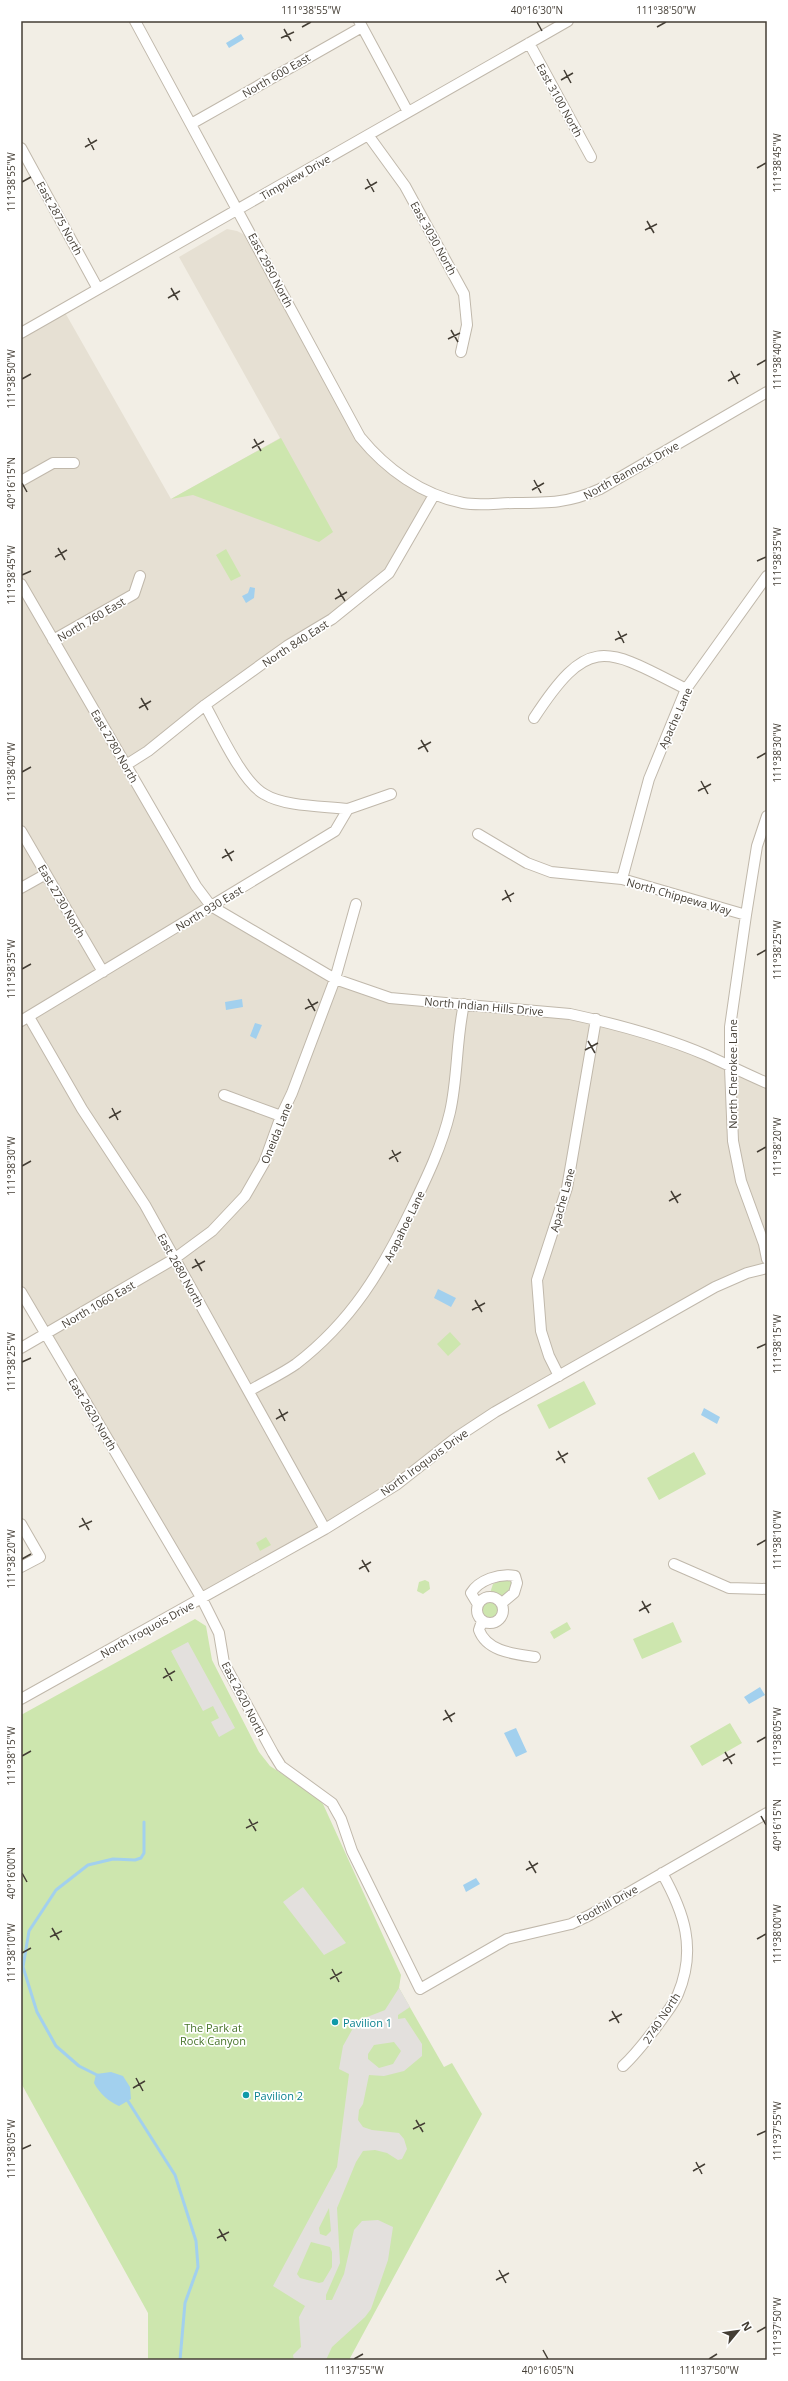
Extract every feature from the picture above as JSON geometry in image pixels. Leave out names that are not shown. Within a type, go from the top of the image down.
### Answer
[{"type":"street","name":"East 2950 North","points":[[135,21],[360,437],[373,453],[401,475],[434,495]]},
{"type":"street","name":"Timpview Drive","points":[[21,333],[568,21]]},
{"type":"street","name":"North 600 East","points":[[191,124],[360,24]]},
{"type":"street","points":[[360,24],[408,112]]},
{"type":"street","name":"East 3100 North","points":[[529,43],[591,156]]},
{"type":"street","name":"East 3030 North","points":[[368,135],[378,151],[405,186],[464,294],[466,325],[461,352]]},
{"type":"street","name":"East 2875 North","points":[[21,148],[98,289]]},
{"type":"street","name":"North Bannock Drive","points":[[434,495],[464,503],[552,503],[579,499],[600,489],[767,392]]},
{"type":"street","points":[[21,481],[53,463],[74,463]]},
{"type":"street","name":"North 840 East","points":[[126,765],[148,751],[205,705],[287,646],[332,619],[389,573],[434,495]]},
{"type":"street","name":"North 760 East","points":[[53,640],[134,594],[140,576]]},
{"type":"street","name":"Apache Lane","points":[[622,879],[649,779],[686,689],[767,576]]},
{"type":"street","name":"East 2780 North","points":[[21,584],[196,886],[211,906]]},
{"type":"street","points":[[534,718],[549,695],[571,670],[593,657],[615,656],[631,661],[686,689]]},
{"type":"street","points":[[205,705],[247,777],[263,794],[299,804],[348,809],[391,794]]},
{"type":"street","name":"North 930 East","points":[[25,1019],[335,831],[348,809]]},
{"type":"street","name":"North Cherokee Lane","points":[[767,816],[757,846],[730,1027],[732,1141],[741,1181],[764,1244],[767,1259]]},
{"type":"street","name":"East 2730 North","points":[[21,831],[103,972]]},
{"type":"street","name":"North Chippewa Way","points":[[478,834],[527,863],[551,872],[622,879],[746,915]]},
{"type":"street","points":[[21,888],[46,874]]},
{"type":"street","name":"Oneida Lane","points":[[174,1259],[212,1231],[245,1196],[264,1163],[335,979],[356,904]]},
{"type":"street","name":"North Indian Hills Drive","points":[[211,906],[335,979],[390,998],[570,1014],[628,1027],[687,1047],[730,1068],[767,1083]]},
{"type":"street","name":"Arapahoe Lane","points":[[249,1391],[295,1365],[330,1334],[366,1292],[390,1254],[433,1166],[446,1126],[453,1093],[464,1004]]},
{"type":"street","name":"East 2680 North","points":[[25,1019],[144,1205],[325,1529]]},
{"type":"street","name":"Apache Lane","points":[[559,1376],[548,1356],[541,1331],[537,1280],[568,1188],[596,1020]]},
{"type":"street","points":[[224,1095],[281,1116]]},
{"type":"street","name":"North 1060 East","points":[[21,1348],[174,1259]]},
{"type":"street","name":"North Iroquois Drive","points":[[21,1699],[325,1529],[396,1485],[457,1437],[488,1416],[715,1287],[747,1273],[767,1268]]},
{"type":"street","name":"East 2620 North","points":[[21,1292],[202,1599],[219,1633],[224,1663],[273,1753],[282,1766],[332,1803],[341,1819],[352,1851],[420,1989]]},
{"type":"street","points":[[21,1524],[40,1557],[21,1567]]},
{"type":"street","points":[[674,1564],[729,1588],[767,1589]]},
{"type":"street","points":[[515,1576],[518,1583],[514,1593],[502,1603],[502,1614],[497,1622],[488,1623],[482,1621],[476,1612],[477,1603],[471,1593],[480,1582],[486,1579],[515,1576]]},
{"type":"street","points":[[477,1603],[486,1597],[494,1597],[502,1603]]},
{"type":"street","points":[[482,1621],[479,1630],[490,1644],[509,1653],[534,1657]]},
{"type":"street","name":"Foothill Drive","points":[[420,1989],[507,1939],[571,1924],[590,1915],[662,1872],[767,1813]]},
{"type":"street","name":"2740 North","points":[[623,2066],[640,2050],[676,1998],[685,1974],[687,1941],[684,1922],[677,1898],[662,1872]]},
{"type":"shaded area","points":[[227,229],[237,231],[247,236],[373,453],[434,495],[389,573],[126,765],[211,906],[376,994],[596,1019],[767,1083],[767,1268],[714,1287],[495,1412],[396,1485],[202,1599],[21,1288],[21,333],[63,309],[171,499],[280,438],[179,257]]},
{"type":"shaded area","points":[[188,1642],[235,1728],[219,1737],[211,1722],[219,1718],[213,1706],[203,1711],[171,1651]]},
{"type":"shaded area","points":[[303,1887],[346,1943],[324,1955],[283,1902]]},
{"type":"shaded area","points":[[399,1988],[410,2007],[398,2015],[398,2019],[405,2018],[422,2044],[422,2056],[404,2071],[384,2076],[369,2075],[363,2104],[359,2110],[358,2120],[363,2127],[372,2130],[399,2133],[404,2139],[407,2149],[402,2159],[398,2160],[387,2153],[375,2150],[363,2151],[356,2162],[337,2208],[340,2263],[326,2295],[326,2300],[332,2300],[344,2274],[354,2230],[362,2221],[378,2220],[393,2227],[388,2260],[371,2309],[365,2317],[332,2347],[326,2360],[294,2360],[293,2355],[301,2347],[299,2317],[305,2306],[273,2286],[337,2167],[349,2074],[339,2069],[343,2046],[357,2021],[385,2010]],"holes":[[[394,2042],[401,2051],[393,2064],[379,2068],[368,2059],[368,2054],[374,2045]],[[329,2208],[331,2231],[326,2236],[320,2234],[319,2228]],[[311,2242],[330,2247],[332,2252],[332,2267],[323,2282],[319,2283],[300,2278],[297,2274]]]},
{"type":"green space","points":[[281,438],[333,532],[319,542],[193,495],[171,499]]},
{"type":"green space","points":[[226,549],[241,576],[231,581],[216,555]]},
{"type":"green space","points":[[450,1332],[461,1344],[448,1356],[437,1344]]},
{"type":"green space","points":[[584,1381],[596,1404],[549,1429],[537,1405]]},
{"type":"green space","points":[[694,1452],[706,1474],[659,1500],[647,1478]]},
{"type":"green space","points":[[266,1537],[271,1545],[260,1551],[256,1543]]},
{"type":"green space","points":[[504,1579],[512,1582],[512,1588],[503,1598],[489,1596],[493,1584]]},
{"type":"green space","points":[[425,1580],[429,1582],[430,1589],[423,1594],[417,1591],[419,1582]]},
{"type":"green space","points":[[490,1598],[498,1602],[502,1610],[498,1618],[490,1622],[482,1618],[478,1610],[482,1602]]},
{"type":"green space","name":"The Park at Rock Canyon","points":[[195,1619],[206,1626],[212,1660],[259,1752],[270,1766],[316,1796],[323,1804],[401,1975],[399,1988],[444,2067],[452,2063],[482,2114],[349,2360],[148,2360],[148,2313],[21,2083],[21,1715]]},
{"type":"green space","points":[[567,1622],[571,1629],[554,1639],[550,1632]]},
{"type":"green space","points":[[673,1622],[682,1642],[642,1659],[633,1639]]},
{"type":"green space","points":[[730,1723],[742,1743],[702,1766],[690,1746]]},
{"type":"water","points":[[241,34],[244,39],[229,48],[226,43]]},
{"type":"water","points":[[250,587],[255,588],[254,598],[246,603],[242,596],[248,593]]},
{"type":"water","points":[[242,999],[243,1007],[226,1010],[225,1002]]},
{"type":"water","points":[[255,1023],[262,1025],[256,1039],[250,1036]]},
{"type":"water","points":[[438,1289],[456,1298],[451,1307],[434,1298]]},
{"type":"water","points":[[704,1408],[720,1417],[717,1424],[701,1415]]},
{"type":"water","points":[[760,1687],[765,1695],[749,1704],[744,1697]]},
{"type":"water","points":[[516,1728],[527,1752],[516,1757],[504,1733]]},
{"type":"water","points":[[476,1878],[480,1884],[466,1892],[463,1885]]},
{"type":"water","points":[[111,2072],[123,2076],[130,2087],[131,2099],[119,2106],[105,2097],[94,2083],[96,2074]]},
{"type":"waterway","points":[[99,2076],[79,2066],[56,2046],[37,2012],[23,1967],[29,1931],[56,1890],[88,1865],[113,1859],[135,1860],[141,1858],[144,1853],[144,1822]]},
{"type":"waterway","points":[[126,2098],[175,2175],[196,2241],[198,2267],[185,2303],[180,2360]]},
{"type":"place","name":"Pavilion 1","points":[[335,2022]]},
{"type":"place","name":"Pavilion 2","points":[[246,2095]]}]
